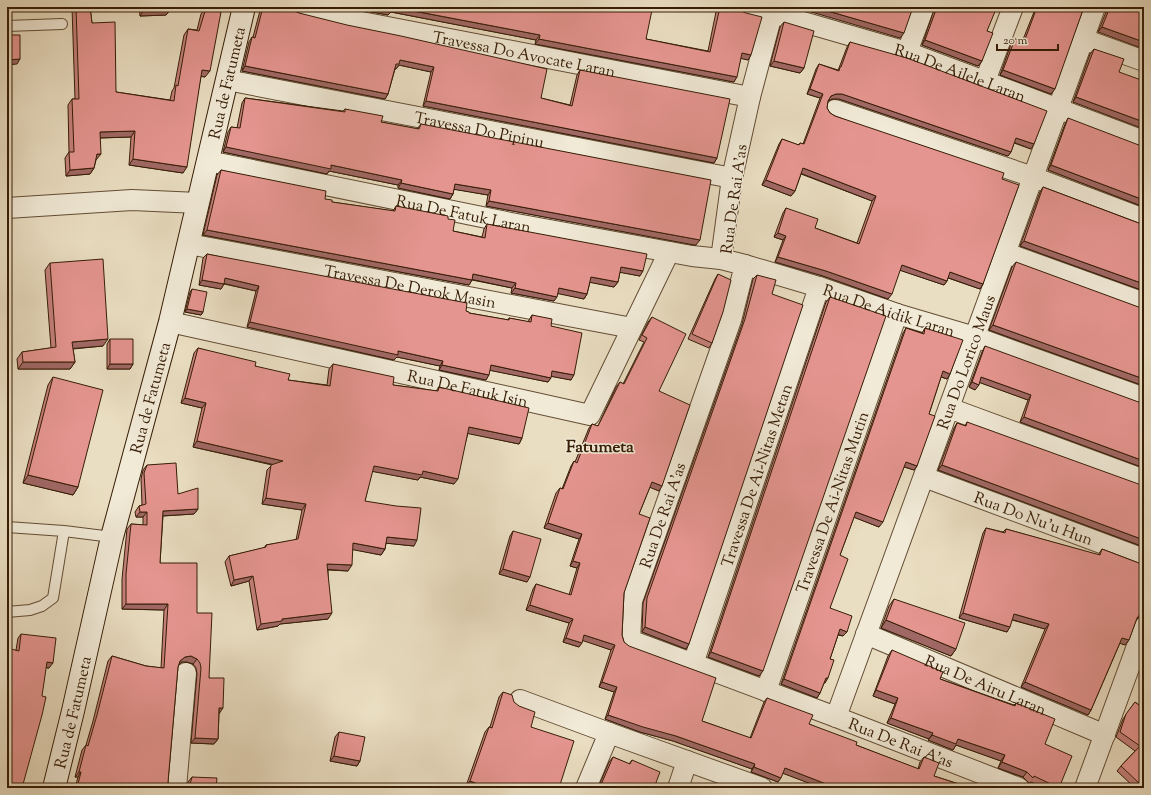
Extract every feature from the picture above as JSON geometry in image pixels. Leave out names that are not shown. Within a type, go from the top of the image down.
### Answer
[{"type":"street","name":"Rua de Fatumeta","points":[[54,788],[112,537],[170,322],[244,7]]},
{"type":"street","name":"Travessa Do Avocate Laran","points":[[298,7],[346,18],[750,97]]},
{"type":"street","name":"Rua De Ailele Laran","points":[[745,7],[773,10],[907,52],[1144,141]]},
{"type":"street","points":[[907,52],[924,7]]},
{"type":"street","points":[[985,81],[1013,7]]},
{"type":"street","name":"Rua Do Lorico Maus","points":[[836,717],[1095,7]]},
{"type":"street","name":"Rua De Rai A’as","points":[[773,10],[750,97],[732,178],[721,259],[745,265],[731,320],[632,601],[630,640],[836,717],[1019,788]]},
{"type":"street","points":[[1083,39],[1144,61]]},
{"type":"street","name":"Travessa Do Pipinu","points":[[227,80],[732,178]]},
{"type":"street","points":[[835,110],[1033,177],[1144,219]]},
{"type":"street","name":"Rua De Fatuk Laran","points":[[208,161],[511,223],[692,256],[721,259]]},
{"type":"street","points":[[7,208],[132,200],[198,203]]},
{"type":"street","name":"Travessa De Derok Masin","points":[[189,244],[632,328]]},
{"type":"street","name":"Rua De Fatuk Isin","points":[[170,322],[590,415],[669,252]]},
{"type":"street","points":[[1006,253],[1144,303]]},
{"type":"street","name":"Rua De Aidik Laran","points":[[745,265],[819,287],[897,314],[975,337],[1144,398]]},
{"type":"street","name":"Travessa De Ai-Nitas Metan","points":[[693,664],[819,287]]},
{"type":"street","name":"Travessa De Ai-Nitas Mutin","points":[[766,691],[897,314]]},
{"type":"street","points":[[949,408],[1144,480]]},
{"type":"street","name":"Rua Do Nu’u Hun","points":[[924,476],[1144,559]]},
{"type":"street","points":[[1085,788],[1144,627]]},
{"type":"street","name":"Rua De Airu Laran","points":[[866,634],[1105,734]]},
{"type":"street","points":[[176,788],[186,673]]},
{"type":"street","points":[[520,700],[762,788]]},
{"type":"street","points":[[586,788],[609,733]]},
{"type":"street","points":[[678,788],[687,761]]},
{"type":"lane","points":[[7,26],[62,24]]},
{"type":"lane","points":[[7,527],[64,531],[112,537]]},
{"type":"lane","points":[[7,612],[30,610],[42,606],[53,598],[64,531]]},
{"type":"building","points":[[76,7],[90,7],[92,23],[115,22],[116,92],[174,101],[188,29],[199,31],[206,8],[221,12],[210,71],[202,70],[187,167],[133,159],[135,131],[100,132],[101,154],[97,154],[94,168],[70,170],[69,152],[74,152],[72,99],[79,99]]},
{"type":"building","points":[[143,7],[169,7],[170,10],[143,11]]},
{"type":"building","points":[[263,7],[291,7],[299,13],[347,25],[547,69],[541,98],[572,106],[580,70],[730,99],[717,158],[426,101],[434,67],[400,60],[399,64],[396,64],[388,94],[245,66],[252,37],[255,38]]},
{"type":"building","points":[[373,7],[392,7],[392,11]]},
{"type":"building","points":[[393,7],[637,7],[652,10],[646,39],[710,52],[720,7],[738,7],[741,11],[762,17],[751,55],[742,53],[737,77],[539,39],[540,35]]},
{"type":"building","points":[[814,7],[913,7],[904,33]]},
{"type":"building","points":[[937,7],[993,7],[996,9],[987,31],[993,33],[982,61],[925,40]]},
{"type":"building","points":[[1037,7],[1084,7],[1055,89],[1003,70],[1015,39],[1024,42]]},
{"type":"building","points":[[1110,7],[1144,7],[1144,42],[1102,27]]},
{"type":"building","points":[[784,22],[814,31],[804,68],[774,61]]},
{"type":"building","points":[[7,35],[20,35],[20,59],[7,60]]},
{"type":"building","points":[[850,42],[907,58],[1047,111],[1034,144],[1016,138],[1011,152],[842,94],[831,96],[828,101],[827,108],[830,113],[835,116],[1004,173],[1002,179],[1019,185],[983,284],[950,272],[947,281],[902,265],[892,294],[826,271],[778,257],[786,236],[778,233],[786,208],[818,219],[815,228],[859,244],[876,196],[803,168],[795,191],[766,180],[782,139],[799,145],[800,143],[804,144],[823,94],[810,89],[819,64],[839,71]]},
{"type":"building","points":[[1094,49],[1124,59],[1119,72],[1144,81],[1144,122],[1076,97]]},
{"type":"building","points":[[245,98],[345,112],[345,109],[383,116],[381,122],[419,129],[421,124],[711,180],[700,240],[489,201],[491,190],[455,184],[453,194],[401,183],[402,180],[331,165],[331,169],[226,147],[231,127],[240,128]]},
{"type":"building","points":[[1068,118],[1144,147],[1144,200],[1051,165]]},
{"type":"building","points":[[221,170],[326,191],[325,199],[332,200],[332,202],[395,211],[396,206],[448,216],[448,219],[455,220],[453,231],[485,238],[487,224],[647,254],[643,271],[621,267],[618,282],[591,277],[587,294],[559,288],[557,297],[515,288],[516,283],[473,274],[472,280],[207,230]]},
{"type":"building","points":[[1043,187],[1144,225],[1144,284],[1024,241]]},
{"type":"building","points":[[207,254],[467,303],[466,311],[469,313],[531,322],[532,315],[552,319],[551,326],[582,333],[574,375],[552,371],[551,378],[491,365],[489,375],[442,365],[443,361],[398,351],[398,355],[250,322],[259,286],[225,278],[224,284],[202,280]]},
{"type":"building","points":[[103,259],[108,339],[72,342],[75,362],[23,362],[22,352],[56,347],[50,263]]},
{"type":"building","points":[[1016,262],[1144,309],[1144,379],[993,325]]},
{"type":"building","points":[[718,274],[731,280],[723,312],[712,343],[692,334]]},
{"type":"building","points":[[757,275],[776,280],[772,294],[803,305],[689,644],[645,627],[647,598],[745,319]]},
{"type":"building","points":[[192,289],[207,292],[203,312],[187,309]]},
{"type":"building","points":[[830,297],[886,316],[763,671],[711,652]]},
{"type":"building","points":[[652,317],[686,334],[659,391],[690,405],[662,486],[652,482],[639,514],[650,518],[624,593],[622,635],[624,642],[629,646],[716,678],[702,721],[751,738],[767,698],[813,715],[809,724],[857,742],[856,745],[919,769],[924,757],[939,763],[934,776],[971,788],[833,788],[834,787],[785,768],[781,778],[754,767],[755,764],[676,736],[608,715],[617,687],[602,682],[615,645],[584,635],[582,643],[566,638],[573,619],[530,605],[536,584],[571,595],[580,563],[573,561],[582,534],[548,523],[560,488],[563,489],[574,461],[577,463],[592,424],[598,426],[620,382],[624,384],[647,338],[642,335]]},
{"type":"building","points":[[906,328],[924,334],[925,328],[963,340],[950,374],[943,371],[929,414],[935,416],[917,466],[906,462],[883,522],[856,512],[840,555],[848,559],[830,608],[852,616],[847,632],[840,629],[830,659],[834,660],[828,678],[826,678],[820,693],[784,679]]},
{"type":"building","points":[[110,339],[133,339],[133,364],[110,364]]},
{"type":"building","points":[[985,346],[1144,404],[1144,461],[1024,417],[1031,395],[981,377],[979,385],[972,382]]},
{"type":"building","points":[[198,348],[256,362],[255,366],[290,374],[288,380],[330,386],[333,364],[394,377],[393,385],[438,391],[439,387],[529,408],[522,438],[469,427],[458,479],[423,471],[422,475],[374,466],[365,501],[421,508],[417,540],[387,537],[385,549],[353,543],[352,565],[327,564],[332,613],[282,619],[282,621],[261,624],[253,576],[234,580],[229,556],[266,547],[266,545],[298,539],[306,504],[266,498],[271,465],[283,461],[197,441],[206,403],[185,398]]},
{"type":"building","points":[[53,377],[103,390],[78,487],[28,475]]},
{"type":"building","points":[[967,422],[1144,486],[1144,540],[942,465],[957,423],[966,426]]},
{"type":"building","points":[[176,463],[178,494],[198,488],[198,509],[163,511],[160,563],[197,563],[197,613],[212,613],[209,678],[224,678],[223,708],[219,708],[218,739],[195,738],[201,668],[197,659],[191,656],[185,657],[180,661],[178,667],[168,782],[169,788],[77,788],[81,772],[79,772],[86,745],[88,746],[112,656],[146,666],[164,668],[168,604],[126,604],[126,574],[131,524],[147,525],[147,512],[140,512],[139,506],[146,504],[144,473],[147,465]]},
{"type":"building","points":[[986,528],[1005,533],[1006,529],[1100,555],[1102,549],[1144,565],[1144,611],[1137,618],[1129,640],[1122,638],[1091,710],[1025,682],[1049,624],[1014,614],[1010,627],[963,613]]},
{"type":"building","points":[[513,531],[541,539],[530,577],[503,569]]},
{"type":"building","points":[[894,599],[965,623],[956,649],[886,620]]},
{"type":"building","points":[[21,634],[56,638],[53,663],[47,662],[42,696],[46,697],[22,788],[7,788],[7,648],[19,651]]},
{"type":"building","points":[[892,650],[943,672],[940,679],[1015,706],[1016,703],[1055,719],[1045,744],[1072,756],[1059,788],[1034,776],[1033,778],[1027,772],[1002,762],[1005,755],[958,739],[956,744],[932,735],[933,733],[891,718],[898,698],[876,690]]},
{"type":"building","points":[[503,692],[512,695],[514,702],[519,706],[535,712],[531,727],[574,741],[559,788],[477,788],[478,784],[470,781],[489,727],[492,728]]},
{"type":"building","points":[[1135,702],[1144,709],[1144,782],[1141,785],[1121,766],[1140,746],[1120,732],[1126,714]]},
{"type":"building","points":[[339,732],[365,737],[360,761],[334,756]]},
{"type":"building","points":[[613,757],[630,764],[632,760],[660,772],[654,788],[600,787]]},
{"type":"building","points":[[192,777],[217,778],[216,788],[189,788]]},
{"type":"building","points":[[693,784],[704,788],[691,788]]},
{"type":"district","name":"Fatumeta","points":[[600,446]]}]
